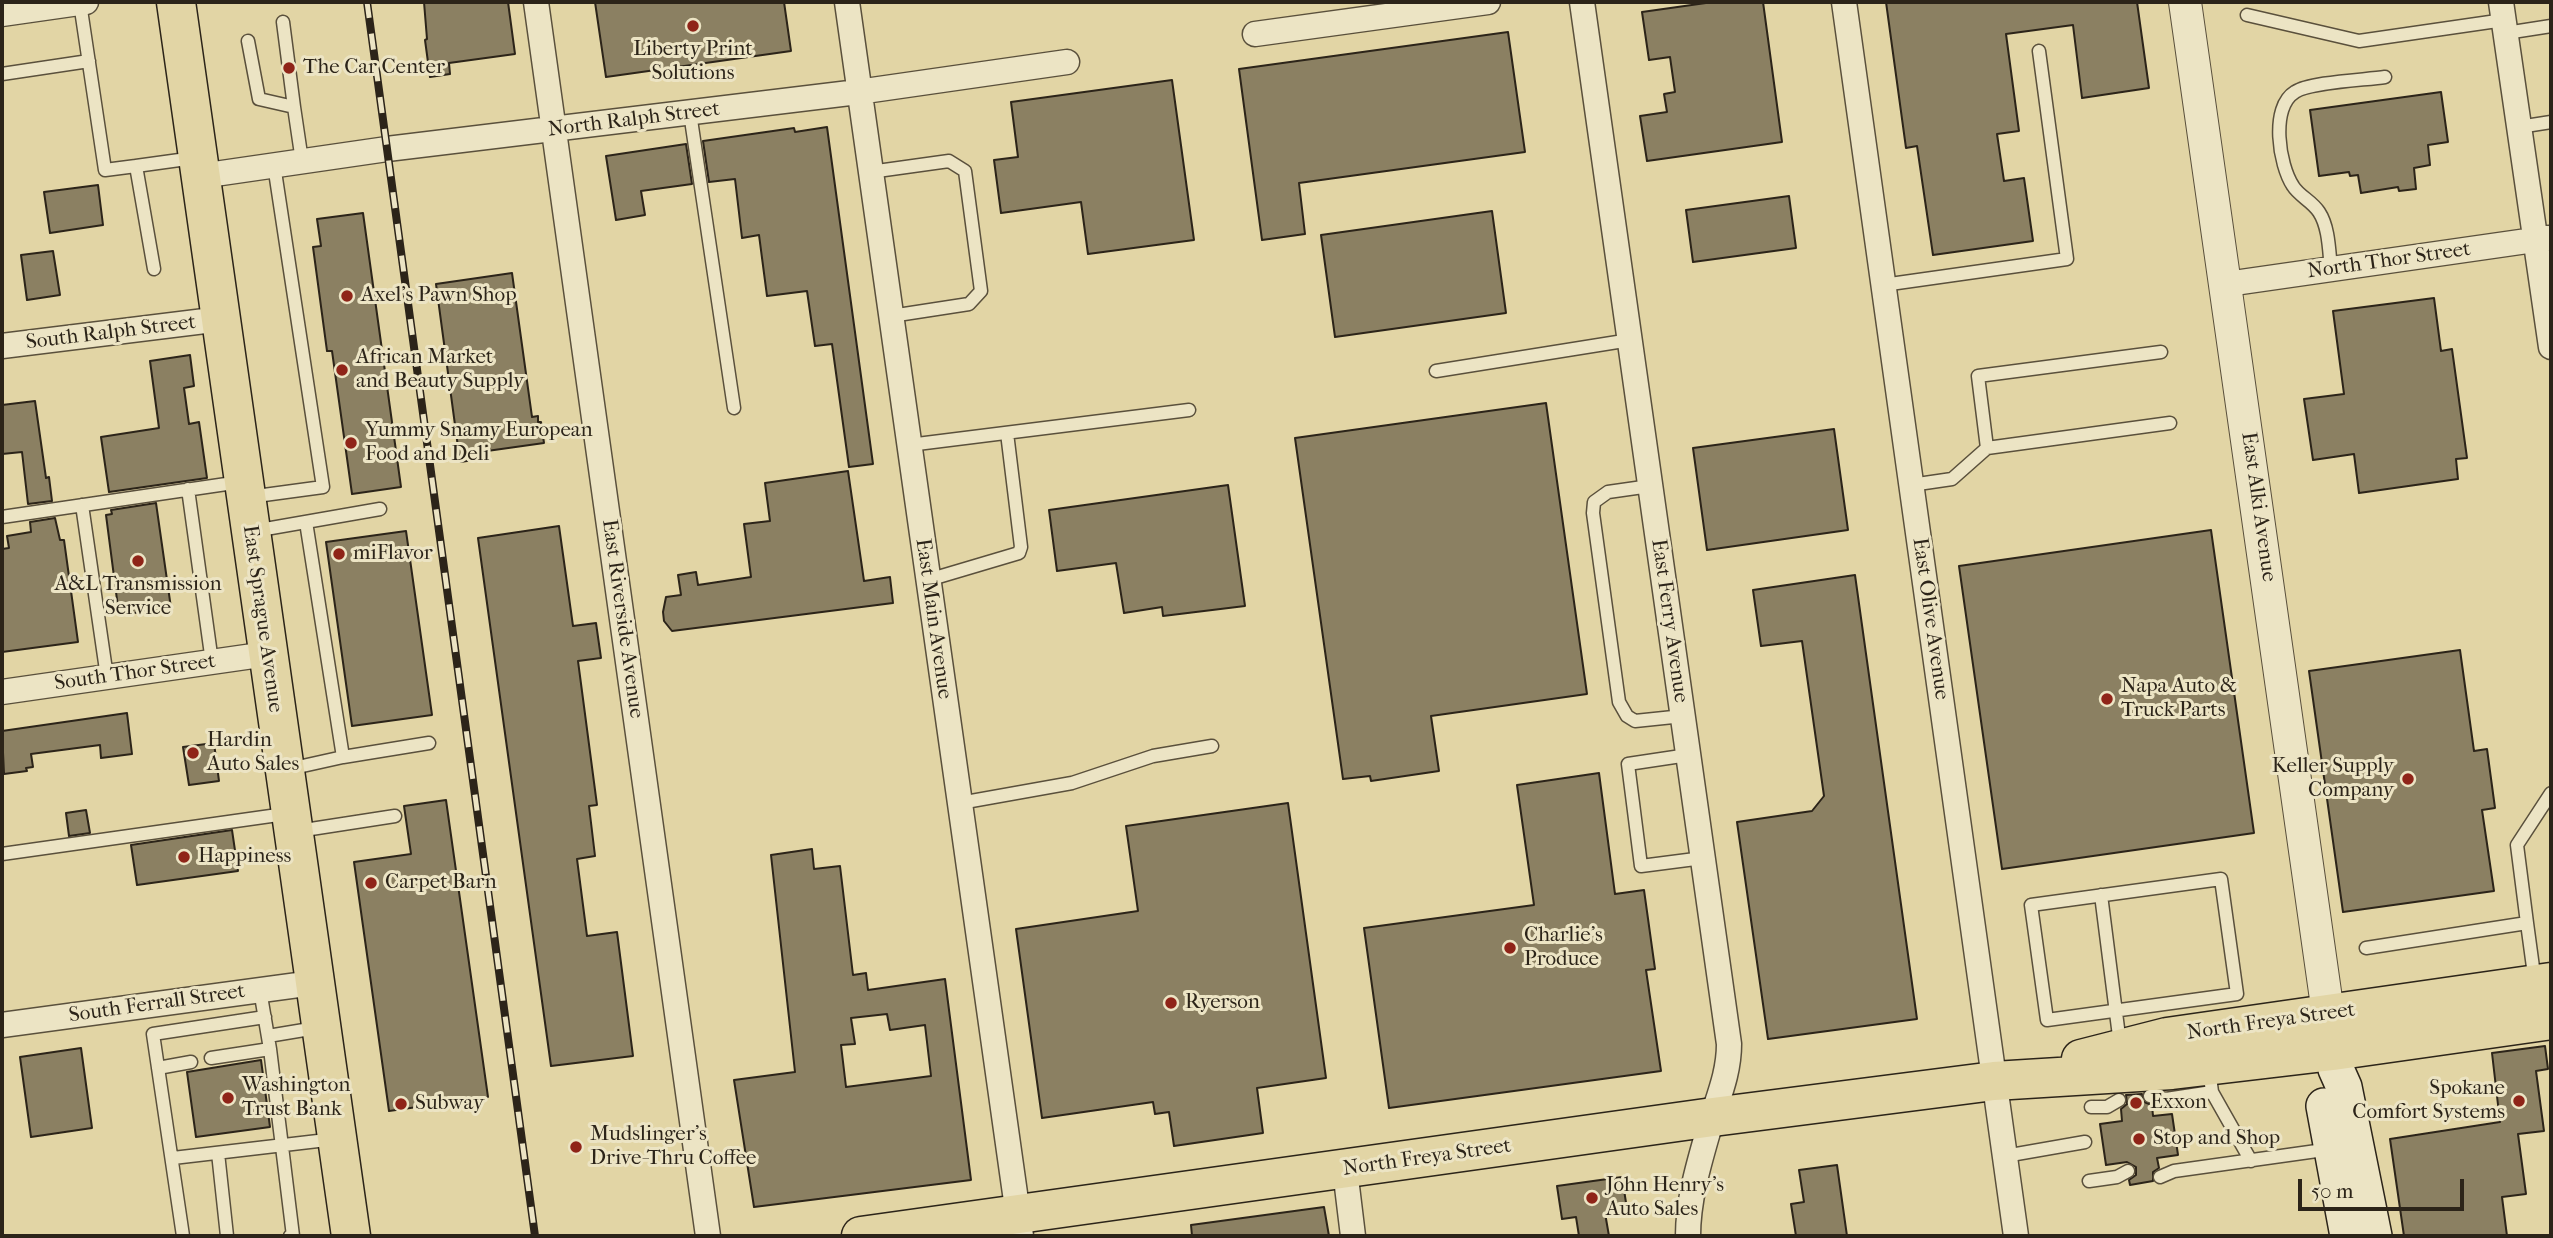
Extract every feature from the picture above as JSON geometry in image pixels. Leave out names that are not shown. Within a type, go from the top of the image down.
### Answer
[{"type":"main road","name":"East Sprague Avenue","points":[[176,2],[335,1139],[351,1236]]},
{"type":"main road","name":"North Freya Street","points":[[1994,1081],[2167,1037],[2543,983]]},
{"type":"main road","points":[[2328,1013],[2334,1060],[2344,1087],[2374,1236]]},
{"type":"main road","name":"North Freya Street","points":[[861,1236],[1020,1225],[1345,1170],[1713,1117],[1994,1081],[2211,1079],[2334,1060],[2551,1020]]},
{"type":"main road","points":[[2334,1060],[2321,1088],[2348,1236]]},
{"type":"street","points":[[2,14],[86,2]]},
{"type":"street","name":"East Riverside Avenue","points":[[536,2],[708,1236]]},
{"type":"street","name":"East Main Avenue","points":[[847,2],[1020,1225]]},
{"type":"street","points":[[1255,34],[1488,2]]},
{"type":"street","name":"East Ferry Avenue","points":[[1582,2],[1729,1044],[1728,1067],[1694,1181],[1688,1236]]},
{"type":"street","name":"East Olive Avenue","points":[[1844,2],[2016,1236]]},
{"type":"street","name":"East Alki Avenue","points":[[2185,2],[2328,1013]]},
{"type":"street","points":[[2504,18],[2519,127],[2543,239],[2551,347]]},
{"type":"street","name":"North Ralph Street","points":[[199,167],[302,162],[387,149],[690,114],[1067,62]]},
{"type":"street","name":"North Thor Street","points":[[2227,284],[2543,239]]},
{"type":"street","name":"South Ralph Street","points":[[2,346],[220,319]]},
{"type":"street","name":"South Thor Street","points":[[2,692],[267,654]]},
{"type":"street","name":"South Ferrall Street","points":[[2,1025],[313,983]]},
{"type":"street","points":[[1345,1170],[1353,1236]]},
{"type":"lane","points":[[80,3],[105,170],[136,166],[199,167]]},
{"type":"lane","points":[[2247,15],[2359,41],[2504,18],[2551,26]]},
{"type":"lane","points":[[283,22],[302,162]]},
{"type":"lane","points":[[248,41],[259,99],[294,107]]},
{"type":"lane","points":[[1883,285],[2067,259],[2039,51]]},
{"type":"lane","points":[[2,74],[89,61]]},
{"type":"lane","points":[[2331,269],[2320,212],[2295,190],[2287,176],[2279,131],[2282,108],[2294,92],[2309,87],[2385,77]]},
{"type":"lane","points":[[690,114],[734,408]]},
{"type":"lane","points":[[2519,127],[2551,122]]},
{"type":"lane","points":[[870,172],[949,161],[965,172],[981,291],[969,304],[891,316]]},
{"type":"lane","points":[[246,504],[323,487],[274,165]]},
{"type":"lane","points":[[136,166],[153,269]]},
{"type":"lane","points":[[1436,371],[1630,340]]},
{"type":"lane","points":[[1987,448],[1978,376],[2161,352]]},
{"type":"lane","points":[[909,445],[1189,410]]},
{"type":"lane","points":[[1911,485],[1952,479],[1987,448],[2170,424]]},
{"type":"lane","points":[[928,580],[1019,553],[1021,547],[1007,433]]},
{"type":"lane","points":[[1650,486],[1608,492],[1594,502],[1593,513],[1619,702],[1627,716],[1635,721],[1683,716]]},
{"type":"lane","points":[[188,489],[212,662]]},
{"type":"lane","points":[[2,517],[188,489],[306,522],[380,509]]},
{"type":"lane","points":[[82,505],[107,677]]},
{"type":"lane","points":[[306,522],[342,757]]},
{"type":"lane","points":[[284,770],[342,757],[429,743]]},
{"type":"lane","points":[[960,803],[1072,783],[1153,756],[1212,746]]},
{"type":"lane","points":[[1688,755],[1628,764],[1642,866],[1703,858]]},
{"type":"lane","points":[[2543,983],[2527,923],[2517,845],[2551,793]]},
{"type":"lane","points":[[2,854],[291,822],[395,816]]},
{"type":"lane","points":[[2221,879],[2237,994],[2047,1020],[2031,905],[2101,895],[2221,879]]},
{"type":"lane","points":[[2101,895],[2121,1048]]},
{"type":"lane","points":[[2366,948],[2527,923]]},
{"type":"lane","points":[[260,990],[282,1144],[293,1236],[290,1236]]},
{"type":"lane","points":[[183,1236],[153,1034],[265,1017]]},
{"type":"lane","points":[[212,1058],[320,1027]]},
{"type":"lane","points":[[158,1068],[191,1062]]},
{"type":"lane","points":[[2151,1101],[2166,1099],[2211,1079],[2251,1161]]},
{"type":"lane","points":[[2091,1107],[2120,1105]]},
{"type":"lane","points":[[173,1158],[335,1139]]},
{"type":"lane","points":[[2005,1156],[2085,1142]]},
{"type":"lane","points":[[2159,1172],[2331,1149]]},
{"type":"lane","points":[[218,1153],[228,1236]]},
{"type":"lane","points":[[2089,1181],[2125,1176]]},
{"type":"building","points":[[424,2],[508,2],[515,54],[449,63],[450,74],[430,77]]},
{"type":"building","name":"Liberty Print Solutions","points":[[595,2],[784,2],[791,51],[606,77]]},
{"type":"building","points":[[1713,2],[1763,2],[1782,142],[1647,161],[1640,116],[1667,112],[1664,94],[1675,92],[1670,57],[1649,60],[1642,12]]},
{"type":"building","points":[[1886,2],[2137,2],[2149,88],[2082,98],[2073,25],[2006,34],[2019,131],[1997,134],[2004,181],[2024,178],[2033,241],[1933,255],[1917,146],[1906,148]]},
{"type":"building","points":[[1508,32],[1525,152],[1299,183],[1305,234],[1262,240],[1239,69]]},
{"type":"building","points":[[1172,80],[1194,240],[1088,254],[1081,202],[1001,213],[994,160],[1018,157],[1011,102]]},
{"type":"building","points":[[2441,92],[2448,142],[2428,145],[2430,165],[2414,168],[2416,189],[2399,191],[2398,187],[2361,193],[2358,175],[2350,176],[2349,172],[2319,176],[2310,110]]},
{"type":"building","points":[[827,127],[873,464],[849,467],[832,344],[815,346],[807,291],[767,296],[759,235],[742,238],[735,179],[709,182],[703,141],[794,128],[795,132]]},
{"type":"building","points":[[686,144],[692,184],[641,191],[645,215],[616,220],[606,156]]},
{"type":"building","points":[[98,185],[103,225],[50,233],[44,192]]},
{"type":"building","points":[[1789,196],[1796,248],[1693,262],[1686,210]]},
{"type":"building","points":[[1492,211],[1506,313],[1335,337],[1321,235]]},
{"type":"building","points":[[363,213],[401,487],[352,494],[332,351],[327,351],[313,247],[321,246],[317,219]]},
{"type":"building","points":[[53,251],[60,295],[27,300],[21,255]]},
{"type":"building","points":[[512,273],[532,417],[538,416],[538,422],[541,422],[544,443],[487,451],[488,458],[460,462],[436,284]]},
{"type":"building","points":[[2434,298],[2441,351],[2452,349],[2467,458],[2456,459],[2458,479],[2359,493],[2354,454],[2313,460],[2304,399],[2344,394],[2333,311]]},
{"type":"building","points":[[190,355],[194,386],[184,388],[189,424],[199,422],[207,478],[109,492],[101,437],[159,428],[150,361]]},
{"type":"building","points":[[35,401],[52,501],[28,504],[22,452],[2,454],[2,405]]},
{"type":"building","points":[[1546,403],[1587,694],[1431,716],[1439,771],[1371,781],[1370,776],[1343,779],[1295,438]]},
{"type":"building","points":[[1834,429],[1848,530],[1707,550],[1693,448]]},
{"type":"building","points":[[848,471],[864,581],[890,577],[893,603],[672,631],[664,621],[663,612],[666,597],[681,595],[678,575],[696,572],[698,585],[751,577],[744,524],[770,521],[765,483]]},
{"type":"building","points":[[1228,485],[1245,606],[1163,616],[1162,607],[1124,613],[1116,563],[1057,571],[1049,510]]},
{"type":"building","name":"A&L Transmission Service","points":[[156,503],[171,608],[119,615],[106,515],[112,514],[111,510]]},
{"type":"building","points":[[55,518],[60,540],[64,540],[78,642],[2,652],[2,549],[9,548],[7,536],[31,532],[30,522]]},
{"type":"building","points":[[559,526],[573,626],[596,623],[601,658],[578,661],[597,805],[589,806],[595,856],[577,859],[587,936],[617,932],[633,1056],[551,1066],[478,538]]},
{"type":"building","name":"Napa Auto & Truck Parts","points":[[2211,530],[2254,833],[2002,869],[1959,566]]},
{"type":"building","points":[[406,531],[432,715],[352,726],[326,542]]},
{"type":"building","points":[[1855,575],[1917,1019],[1768,1039],[1737,822],[1812,811],[1824,796],[1802,641],[1761,646],[1753,590]]},
{"type":"building","name":"Keller Supply Company","points":[[2460,650],[2474,751],[2487,749],[2495,808],[2482,810],[2494,891],[2343,912],[2309,671]]},
{"type":"building","points":[[127,713],[132,754],[101,758],[100,745],[31,754],[33,767],[26,768],[27,771],[4,774],[2,731]]},
{"type":"building","points":[[214,743],[219,781],[189,785],[183,747]]},
{"type":"building","name":"Charlie's Produce","points":[[1599,773],[1615,894],[1644,890],[1655,969],[1646,970],[1661,1071],[1389,1108],[1364,928],[1534,905],[1517,785]]},
{"type":"building","points":[[446,800],[488,1097],[389,1111],[354,862],[411,854],[404,806]]},
{"type":"building","name":"Ryerson","points":[[1288,803],[1326,1078],[1257,1088],[1263,1133],[1174,1146],[1169,1112],[1155,1114],[1153,1102],[1042,1118],[1016,929],[1138,911],[1126,826]]},
{"type":"building","points":[[86,810],[90,833],[69,836],[66,813]]},
{"type":"building","name":"Happiness","points":[[232,830],[238,871],[137,885],[131,845]]},
{"type":"building","points":[[812,849],[814,869],[840,866],[853,975],[866,973],[868,990],[945,979],[971,1180],[754,1207],[734,1080],[795,1072],[771,855]],"holes":[[[887,1014],[890,1030],[925,1025],[931,1076],[846,1087],[841,1045],[855,1044],[851,1018]]]},
{"type":"building","points":[[2545,1046],[2548,1069],[2536,1071],[2544,1131],[2518,1134],[2526,1194],[2502,1197],[2507,1236],[2404,1236],[2390,1139],[2500,1122],[2492,1053]]},
{"type":"building","points":[[81,1048],[92,1128],[31,1137],[20,1057]]},
{"type":"building","name":"Washington Trust Bank","points":[[261,1060],[270,1127],[196,1137],[187,1072]]},
{"type":"building","name":"Stop and Shop","points":[[2142,1094],[2144,1102],[2152,1105],[2153,1116],[2172,1114],[2178,1155],[2157,1158],[2159,1168],[2153,1172],[2153,1181],[2130,1185],[2129,1180],[2136,1175],[2136,1167],[2127,1162],[2106,1165],[2100,1124],[2122,1121],[2121,1109],[2127,1104],[2126,1095]]},
{"type":"building","points":[[1837,1165],[1847,1236],[1796,1236],[1791,1204],[1804,1202],[1799,1170]]},
{"type":"building","name":"John Henry's Auto Sales","points":[[1622,1177],[1627,1209],[1605,1213],[1609,1236],[1579,1236],[1576,1217],[1562,1219],[1557,1186]]},
{"type":"building","points":[[1324,1207],[1329,1236],[1192,1236],[1191,1225]]},
{"type":"railway","points":[[367,2],[535,1236]]},
{"type":"place","name":"Liberty Print Solutions","points":[[693,26]]},
{"type":"place","name":"The Car Center","points":[[289,68]]},
{"type":"place","name":"Axel's Pawn Shop","points":[[347,296]]},
{"type":"place","name":"African Market and Beauty Supply","points":[[342,370]]},
{"type":"place","name":"Yummy Snamy European Food and Deli","points":[[351,443]]},
{"type":"place","name":"miFlavor","points":[[339,554]]},
{"type":"place","name":"A&L Transmission Service","points":[[138,561]]},
{"type":"place","name":"Napa Auto & Truck Parts","points":[[2107,699]]},
{"type":"place","name":"Hardin Auto Sales","points":[[193,753]]},
{"type":"place","name":"Keller Supply Company","points":[[2408,779]]},
{"type":"place","name":"Happiness","points":[[184,857]]},
{"type":"place","name":"Carpet Barn","points":[[371,883]]},
{"type":"place","name":"Charlie's Produce","points":[[1510,948]]},
{"type":"place","name":"Ryerson","points":[[1171,1003]]},
{"type":"place","name":"Washington Trust Bank","points":[[228,1098]]},
{"type":"place","name":"Spokane Comfort Systems","points":[[2519,1101]]},
{"type":"place","name":"Exxon","points":[[2136,1103]]},
{"type":"place","name":"Subway","points":[[401,1104]]},
{"type":"place","name":"Stop and Shop","points":[[2139,1139]]},
{"type":"place","name":"Mudslinger's Drive-Thru Coffee","points":[[576,1147]]},
{"type":"place","name":"John Henry's Auto Sales","points":[[1592,1198]]}]
